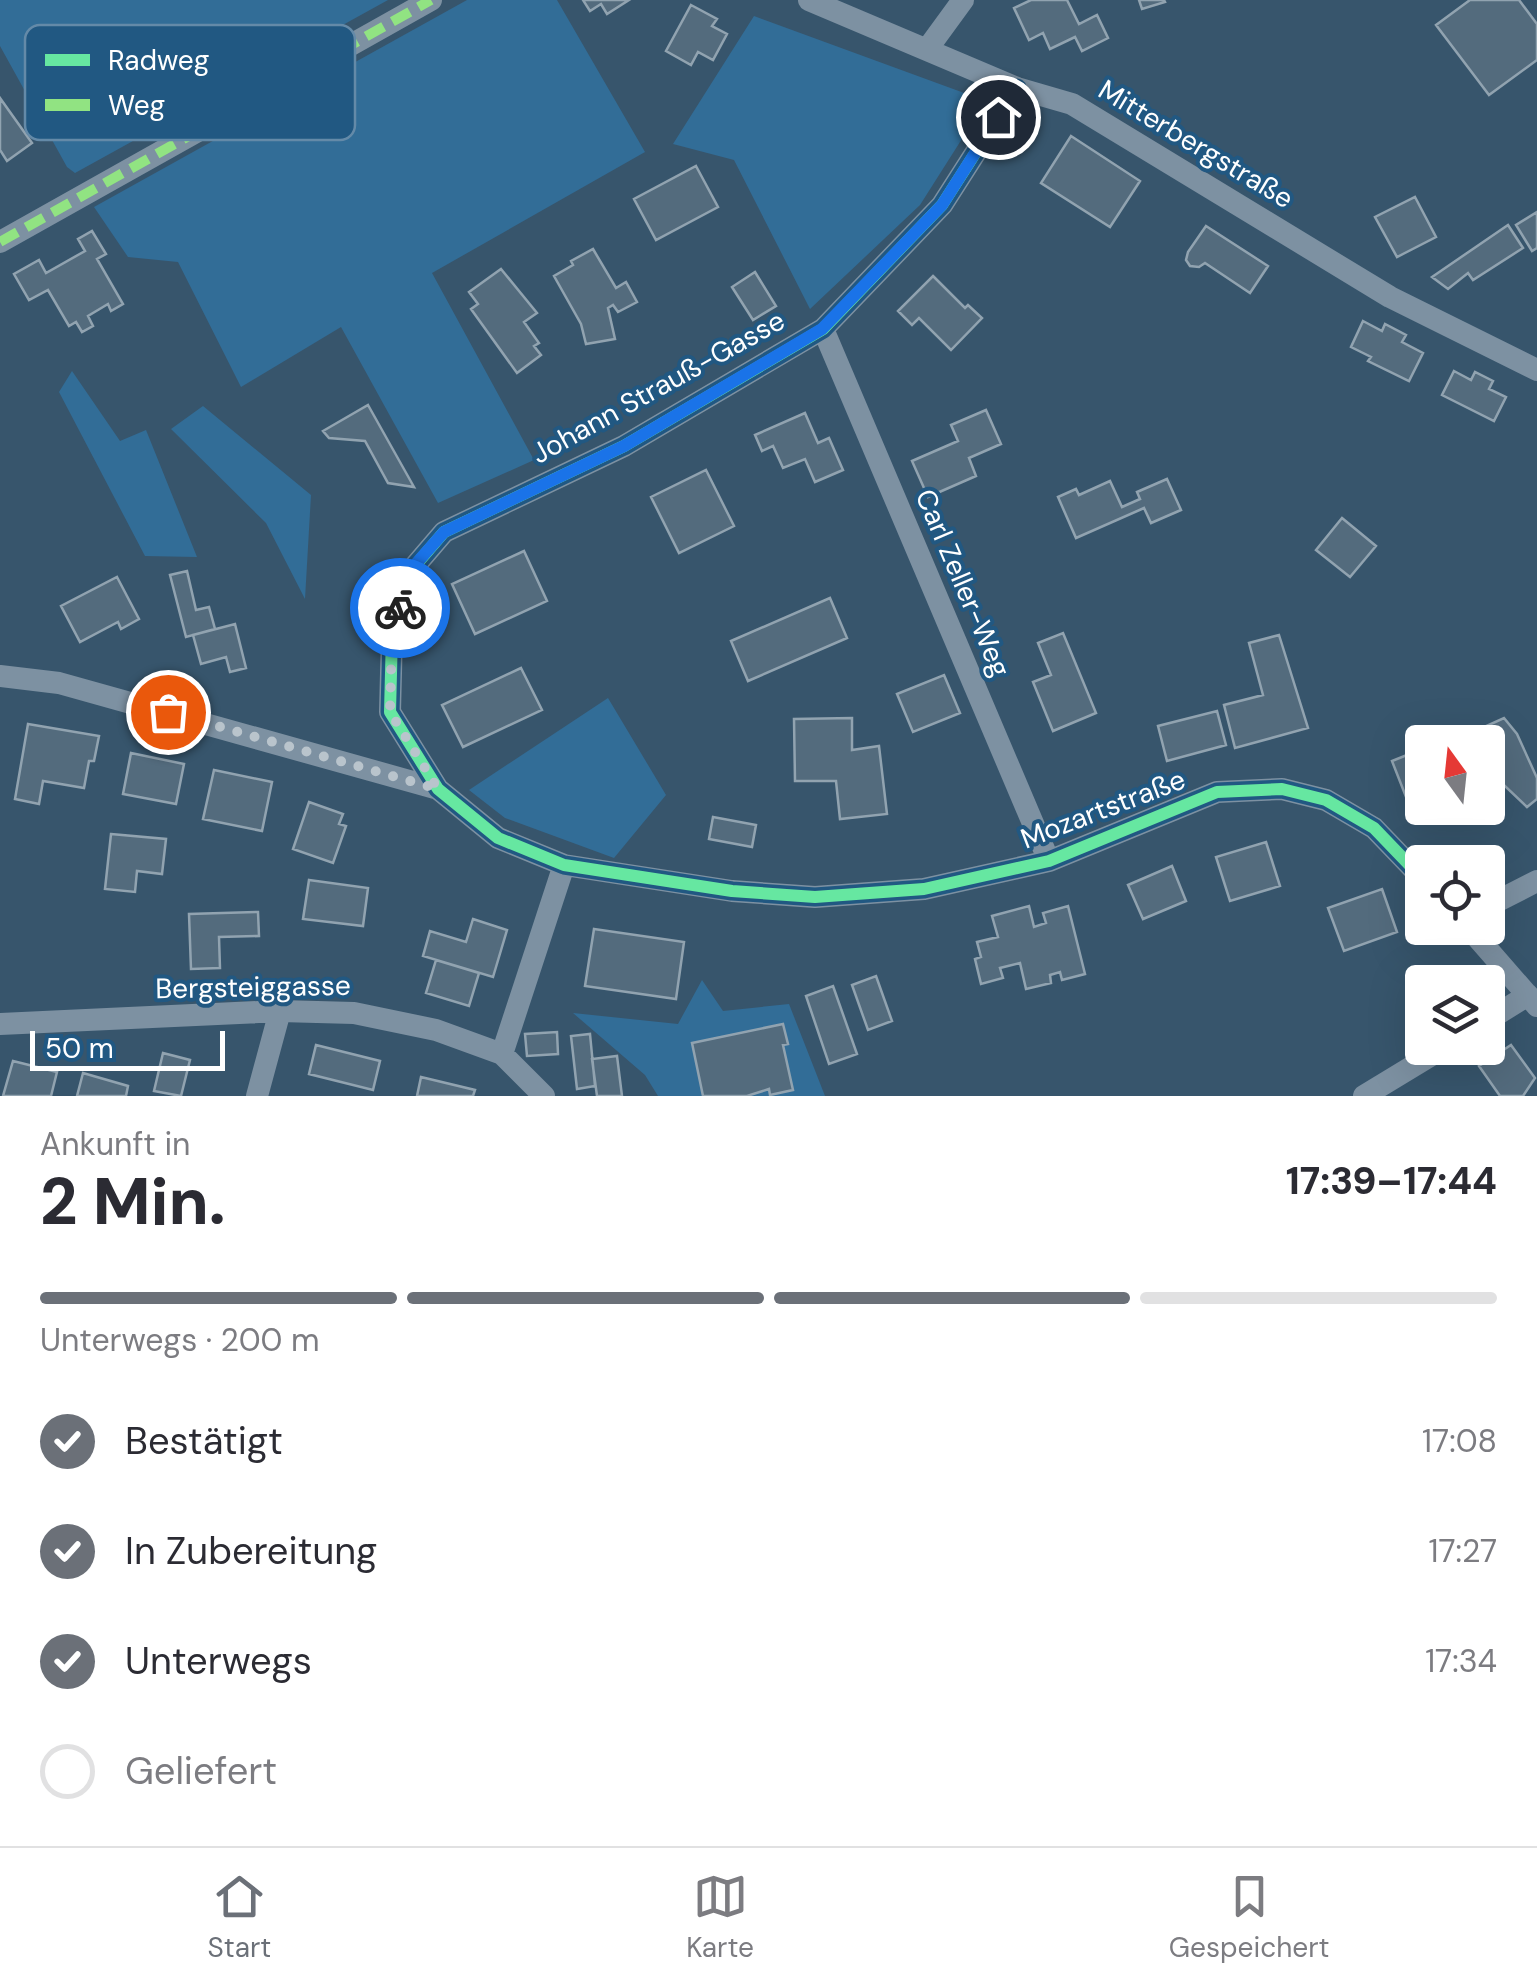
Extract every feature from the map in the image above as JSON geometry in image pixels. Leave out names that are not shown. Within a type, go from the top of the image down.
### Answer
[{"type":"street","points":[[355,43],[431,0]]},
{"type":"street","name":"Mitterbergstraße","points":[[809,0],[1017,88],[1072,104],[1390,297],[1537,370]]},
{"type":"street","points":[[928,48],[963,0]]},
{"type":"street","name":"Johann Strauß-Gasse","points":[[438,789],[390,712],[392,634],[414,566],[444,532],[624,446],[822,329],[942,205],[1017,88]]},
{"type":"street","points":[[0,242],[182,140]]},
{"type":"street","name":"Carl Zeller-Weg","points":[[822,329],[1048,861]]},
{"type":"street","points":[[0,676],[59,683],[438,789]]},
{"type":"street","name":"Mozartstraße","points":[[438,789],[498,838],[564,865],[732,891],[816,898],[924,888],[1048,861],[1217,792],[1282,789],[1326,800],[1374,828],[1405,860]]},
{"type":"street","points":[[502,1054],[564,865]]},
{"type":"street","points":[[1505,898],[1537,882]]},
{"type":"street","points":[[1484,945],[1532,1000],[1505,1012]]},
{"type":"street","points":[[256,1096],[280,1011]]},
{"type":"street","name":"Bergsteiggasse","points":[[0,1024],[280,1011],[354,1014],[436,1030],[502,1054],[544,1096]]},
{"type":"street","points":[[1364,1096],[1415,1065]]},
{"type":"shaded area","points":[[0,0],[388,0],[343,25],[25,25],[25,91],[0,46]]},
{"type":"shaded area","points":[[467,0],[557,0],[645,152],[432,273],[534,460],[438,503],[341,327],[241,387],[178,262],[128,257],[94,207],[215,140],[355,140],[355,62]]},
{"type":"shaded area","points":[[754,16],[986,101],[920,205],[810,309],[734,160],[673,144]]},
{"type":"shaded area","points":[[52,140],[135,140],[75,173],[67,167]]},
{"type":"shaded area","points":[[72,371],[120,441],[146,430],[197,557],[145,556],[59,392]]},
{"type":"shaded area","points":[[203,406],[311,495],[305,599],[266,523],[171,429]]},
{"type":"shaded area","points":[[608,698],[666,795],[614,858],[505,818],[469,790]]},
{"type":"shaded area","points":[[702,980],[723,1011],[789,1004],[825,1096],[658,1096],[645,1075],[573,1013],[678,1024]]},
{"type":"building","points":[[583,0],[629,0],[607,14],[601,4],[590,11]]},
{"type":"building","points":[[1031,0],[1067,0],[1079,24],[1097,15],[1108,38],[1082,51],[1075,37],[1050,49],[1043,33],[1029,40],[1014,8]]},
{"type":"building","points":[[1139,0],[1164,0],[1165,2],[1142,9]]},
{"type":"building","points":[[1470,0],[1519,0],[1537,24],[1537,60],[1489,95],[1436,25]]},
{"type":"building","points":[[691,5],[717,19],[712,26],[727,34],[713,60],[698,52],[691,65],[666,51]]},
{"type":"building","points":[[0,98],[25,133],[25,140],[32,143],[7,161],[0,150]]},
{"type":"building","points":[[1071,136],[1140,181],[1110,227],[1041,183]]},
{"type":"building","points":[[696,166],[718,207],[656,240],[634,199]]},
{"type":"building","points":[[1415,197],[1436,237],[1397,257],[1375,217]]},
{"type":"building","points":[[1537,212],[1537,248],[1532,251],[1516,225]]},
{"type":"building","points":[[1508,225],[1523,248],[1473,280],[1468,273],[1448,289],[1432,277]]},
{"type":"building","points":[[1206,226],[1268,266],[1250,293],[1205,263],[1190,266],[1186,260]]},
{"type":"building","points":[[92,231],[106,254],[97,259],[123,304],[111,311],[108,304],[88,316],[93,326],[82,332],[76,322],[69,326],[48,290],[29,300],[14,274],[39,260],[46,273],[85,251],[78,239]]},
{"type":"building","points":[[593,249],[616,288],[626,282],[637,302],[618,312],[613,305],[608,308],[615,339],[586,344],[581,324],[554,276]]},
{"type":"building","points":[[501,269],[537,313],[524,322],[539,343],[534,346],[541,355],[517,373],[471,309],[478,304],[469,292]]},
{"type":"building","points":[[755,272],[776,306],[753,320],[732,287]]},
{"type":"building","points":[[933,276],[965,308],[968,305],[982,318],[951,350],[919,318],[912,325],[898,311]]},
{"type":"building","points":[[1363,321],[1382,331],[1385,324],[1406,335],[1402,342],[1423,353],[1409,381],[1368,361],[1371,357],[1351,347]]},
{"type":"building","points":[[1454,371],[1471,380],[1475,372],[1493,381],[1489,389],[1506,397],[1494,421],[1442,395]]},
{"type":"building","points":[[368,405],[414,487],[388,483],[365,441],[329,438],[323,431]]},
{"type":"building","points":[[986,410],[1001,444],[969,458],[976,476],[928,497],[912,461],[958,441],[951,425]]},
{"type":"building","points":[[805,413],[818,443],[829,438],[843,470],[815,482],[805,459],[783,468],[773,446],[762,451],[755,435]]},
{"type":"building","points":[[706,470],[734,526],[679,553],[651,497]]},
{"type":"building","points":[[1167,479],[1181,510],[1151,523],[1144,508],[1076,538],[1058,497],[1076,489],[1079,495],[1110,481],[1122,507],[1140,499],[1137,492]]},
{"type":"building","points":[[1342,518],[1376,546],[1350,577],[1316,550]]},
{"type":"building","points":[[524,551],[547,601],[475,634],[452,584]]},
{"type":"building","points":[[187,571],[196,610],[209,607],[215,629],[186,637],[170,575]]},
{"type":"building","points":[[117,577],[139,619],[121,629],[118,622],[80,642],[61,606]]},
{"type":"building","points":[[830,598],[847,638],[748,681],[731,641]]},
{"type":"building","points":[[235,624],[246,668],[230,672],[226,657],[201,664],[193,635]]},
{"type":"building","points":[[1063,633],[1096,713],[1053,731],[1033,682],[1051,675],[1038,643]]},
{"type":"building","points":[[1279,635],[1308,728],[1235,748],[1224,705],[1263,695],[1249,643]]},
{"type":"building","points":[[521,668],[542,710],[463,747],[442,705]]},
{"type":"building","points":[[944,675],[960,713],[913,732],[897,694]]},
{"type":"building","points":[[1217,711],[1226,745],[1167,761],[1158,726]]},
{"type":"building","points":[[852,718],[852,750],[879,746],[887,814],[840,819],[836,781],[795,781],[794,719]]},
{"type":"building","points":[[1504,718],[1517,734],[1537,778],[1537,799],[1527,807],[1505,786],[1505,725],[1489,725]]},
{"type":"building","points":[[28,724],[99,736],[84,788],[43,781],[39,804],[15,799]]},
{"type":"building","points":[[131,753],[184,764],[176,804],[123,794]]},
{"type":"building","points":[[1405,756],[1405,794],[1392,761]]},
{"type":"building","points":[[214,770],[272,782],[262,831],[203,819]]},
{"type":"building","points":[[309,802],[343,814],[339,824],[346,826],[333,863],[293,849]]},
{"type":"building","points":[[713,817],[756,825],[752,847],[709,839]]},
{"type":"building","points":[[111,834],[166,839],[162,874],[137,871],[135,892],[105,889]]},
{"type":"building","points":[[1266,842],[1280,886],[1230,901],[1216,857]]},
{"type":"building","points":[[1172,866],[1186,901],[1143,919],[1128,885]]},
{"type":"building","points":[[309,880],[368,888],[363,926],[303,919]]},
{"type":"building","points":[[1382,889],[1397,932],[1344,951],[1328,908]]},
{"type":"building","points":[[1029,906],[1034,927],[1046,923],[1043,913],[1068,906],[1085,974],[1062,980],[1060,972],[1050,975],[1051,983],[1026,989],[1020,963],[1000,968],[1003,978],[981,984],[975,959],[981,957],[977,942],[998,937],[992,916]]},
{"type":"building","points":[[258,912],[259,936],[219,937],[220,968],[191,969],[189,914]]},
{"type":"building","points":[[473,919],[507,930],[493,977],[423,956],[430,931],[466,942]]},
{"type":"building","points":[[594,929],[684,942],[676,999],[585,986]]},
{"type":"building","points":[[436,960],[479,973],[469,1006],[426,993]]},
{"type":"building","points":[[876,976],[892,1021],[868,1030],[852,985]]},
{"type":"building","points":[[833,986],[857,1054],[829,1064],[806,996]]},
{"type":"building","points":[[783,1024],[788,1044],[783,1045],[793,1090],[770,1095],[769,1089],[747,1096],[703,1096],[692,1043]]},
{"type":"building","points":[[557,1032],[558,1054],[527,1056],[525,1034]]},
{"type":"building","points":[[590,1034],[595,1086],[577,1089],[571,1036]]},
{"type":"building","points":[[316,1045],[380,1061],[373,1090],[309,1074]]},
{"type":"building","points":[[1511,1045],[1535,1078],[1523,1096],[1500,1096],[1479,1066],[1505,1065],[1505,1049]]},
{"type":"building","points":[[163,1053],[190,1060],[181,1096],[154,1091]]},
{"type":"building","points":[[617,1056],[622,1096],[597,1096],[592,1059]]},
{"type":"building","points":[[13,1061],[57,1072],[51,1096],[3,1096]]},
{"type":"building","points":[[83,1073],[128,1086],[126,1096],[77,1096]]},
{"type":"building","points":[[421,1077],[475,1090],[473,1096],[417,1096]]},
{"type":"marked path","points":[[355,43],[431,0]]},
{"type":"marked path","points":[[0,242],[182,140]]},
{"type":"cycle path","points":[[1017,88],[942,205],[823,329],[624,446],[444,532],[414,567],[392,634],[390,712],[438,789],[498,838],[564,865],[732,891],[815,897],[924,889],[1049,861],[1217,792],[1282,789],[1326,800],[1374,828],[1405,860]]},
{"type":"way so far","points":[[168,712],[438,789],[390,712],[392,634],[400,608]]},
{"type":"route","points":[[400,608],[414,566],[444,532],[624,446],[822,329],[942,205],[998,117]]}]
